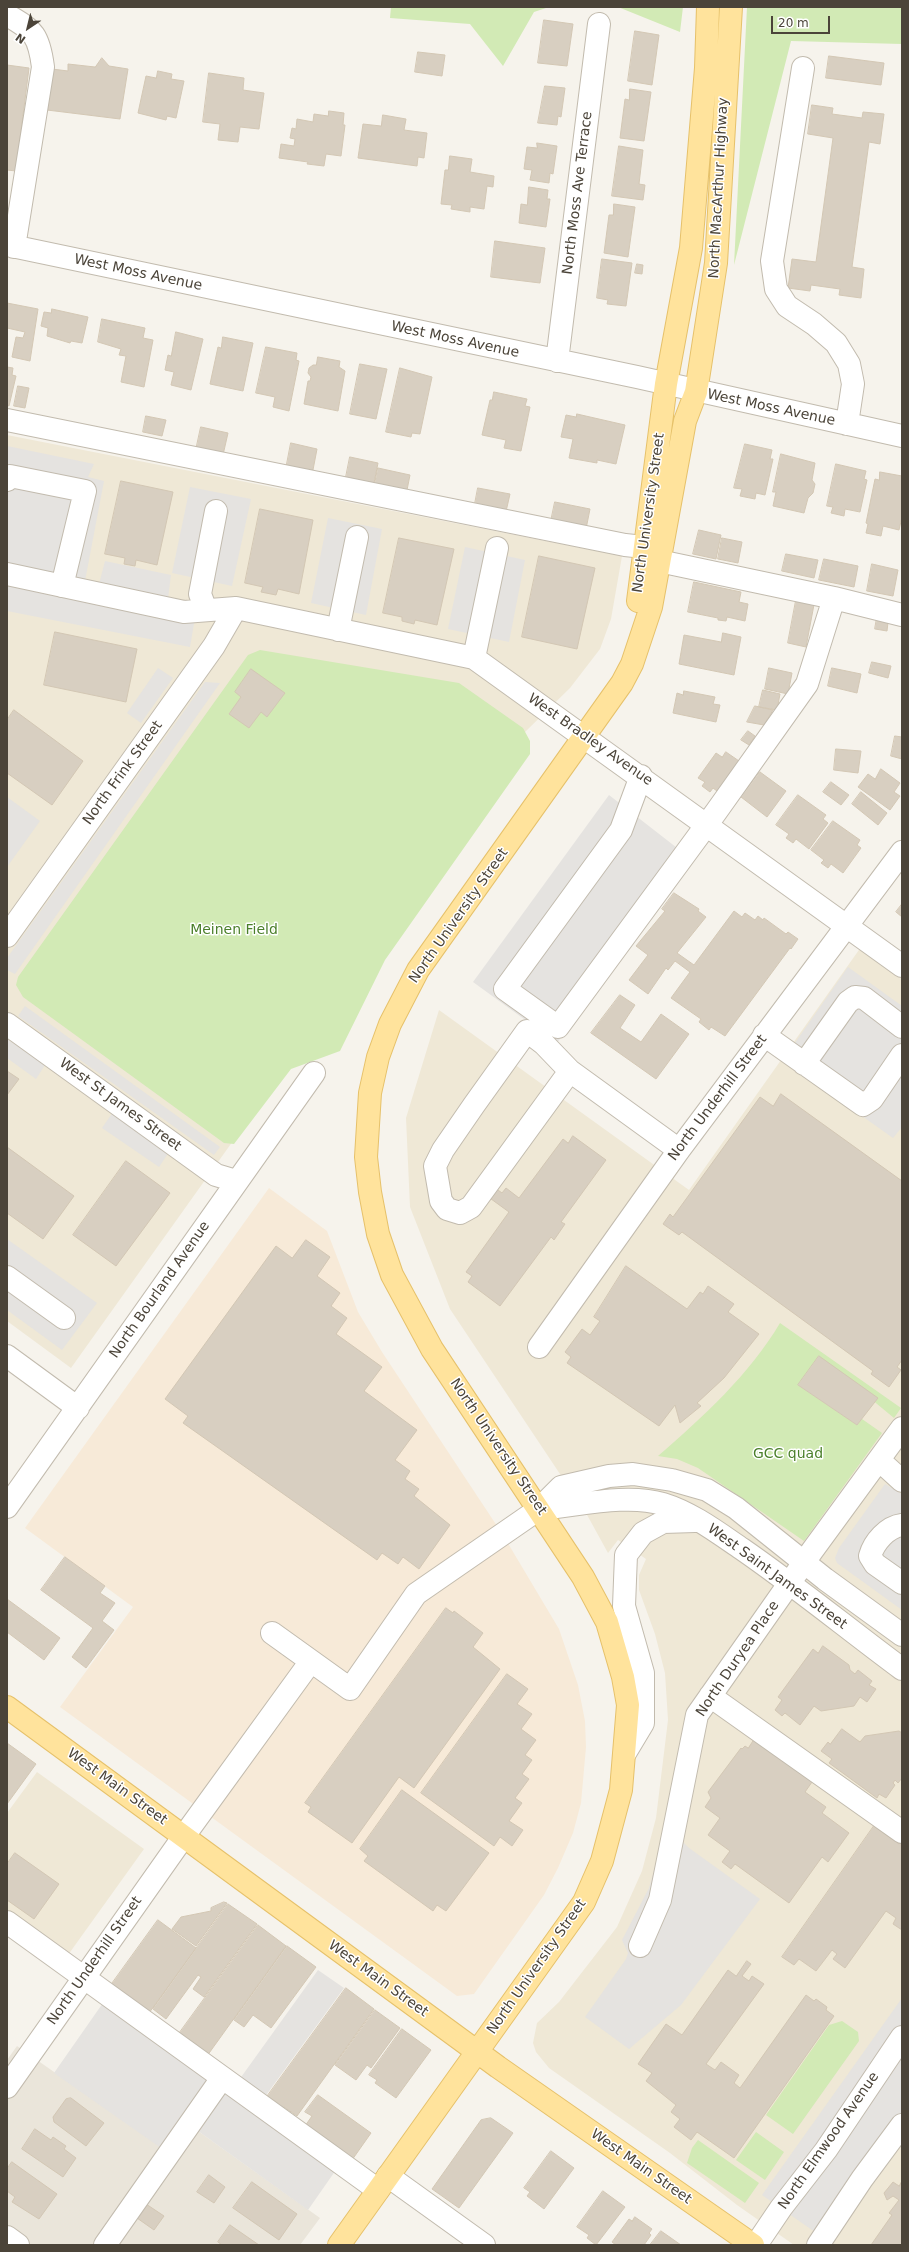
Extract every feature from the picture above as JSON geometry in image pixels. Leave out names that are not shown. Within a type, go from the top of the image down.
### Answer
[{"type":"main road","name":"North MacArthur Highway","points":[[666,384],[691,248],[706,68],[708,7]]},
{"type":"main road","name":"North MacArthur Highway","points":[[696,392],[716,263],[731,7]]},
{"type":"main road","name":"North University Street","points":[[339,2245],[584,1902],[602,1861],[621,1790],[628,1705],[624,1677],[607,1622],[583,1577],[432,1349],[392,1275],[378,1234],[370,1192],[366,1157],[369,1097],[378,1057],[390,1024],[418,970],[585,737],[622,683],[632,664],[638,642],[651,607],[652,554],[666,384]]},
{"type":"main road","name":"North University Street","points":[[652,554],[685,421],[696,392]]},
{"type":"main road","name":"West Main Street","points":[[7,1707],[478,2052],[754,2245]]},
{"type":"street","points":[[7,15],[28,27],[40,46],[43,67],[10,246]]},
{"type":"street","name":"North Moss Ave Terrace","points":[[557,362],[600,24]]},
{"type":"street","points":[[803,68],[772,261],[776,289],[787,306],[814,324],[836,344],[849,364],[853,384],[847,424]]},
{"type":"street","name":"West Moss Avenue","points":[[10,246],[666,384],[696,392],[902,436]]},
{"type":"street","points":[[7,420],[625,545],[652,554],[902,615]]},
{"type":"street","points":[[7,480],[10,476],[85,491],[62,586]]},
{"type":"street","points":[[206,610],[200,594],[216,511]]},
{"type":"street","points":[[338,630],[356,537]]},
{"type":"street","points":[[474,658],[497,548]]},
{"type":"street","name":"West Bradley Avenue","points":[[7,574],[184,612],[236,608],[474,658],[641,776],[845,927],[902,966]]},
{"type":"street","points":[[641,776],[621,830],[505,989],[558,1028],[807,684],[834,598]]},
{"type":"street","name":"North Frink Street","points":[[7,936],[214,646],[236,608]]},
{"type":"street","name":"North Underhill Street","points":[[539,1347],[679,1150],[902,852]]},
{"type":"street","points":[[804,1064],[848,1002],[855,997],[864,998],[902,1027]]},
{"type":"street","name":"West St James Street","points":[[7,1024],[216,1174],[236,1181]]},
{"type":"street","points":[[570,1071],[471,1207],[460,1213],[448,1209],[441,1201],[436,1181],[435,1166],[443,1150],[527,1031],[544,1044],[570,1071],[679,1150]]},
{"type":"street","points":[[764,1035],[863,1105],[872,1099],[902,1055]]},
{"type":"street","name":"North Bourland Avenue","points":[[7,1507],[236,1181],[314,1073]]},
{"type":"street","points":[[7,1277],[64,1318]]},
{"type":"street","points":[[7,1356],[78,1408]]},
{"type":"street","name":"North Duryea Place","points":[[640,1946],[660,1900],[697,1715],[902,1428]]},
{"type":"street","points":[[879,1460],[902,1481]]},
{"type":"street","name":"West Saint James Street","points":[[539,1509],[561,1487],[589,1479],[633,1474],[672,1480],[707,1490],[724,1501],[902,1635]]},
{"type":"street","name":"West Saint James Street","points":[[539,1509],[574,1506],[600,1501],[629,1500],[662,1504],[702,1522],[790,1583],[898,1665]]},
{"type":"street","points":[[272,1633],[350,1689],[416,1594],[539,1509]]},
{"type":"street","points":[[625,1753],[643,1723],[643,1673],[624,1606],[626,1555],[643,1533],[663,1522],[702,1522]]},
{"type":"street","points":[[902,1525],[892,1527],[881,1537],[872,1550],[870,1556],[875,1564],[902,1583]]},
{"type":"street","name":"North Underhill Street","points":[[7,2087],[84,1976],[311,1661]]},
{"type":"street","points":[[710,1696],[902,1832]]},
{"type":"street","points":[[7,1922],[84,1976],[222,2078],[383,2183],[484,2245]]},
{"type":"street","name":"North Elmwood Avenue","points":[[754,2245],[826,2150],[902,2037]]},
{"type":"street","points":[[105,2245],[222,2078]]},
{"type":"street","points":[[818,2245],[862,2179],[902,2125]]},
{"type":"street","points":[[7,2237],[18,2245]]},
{"type":"shaded area","points":[[7,435],[622,556],[611,619],[600,649],[570,688],[524,733],[71,1368],[7,1321]]},
{"type":"shaded area","points":[[7,446],[94,464],[88,477],[104,481],[85,581],[99,584],[105,561],[171,575],[167,606],[196,612],[190,647],[7,611]]},
{"type":"shaded area","points":[[190,487],[251,499],[232,586],[172,573]]},
{"type":"shaded area","points":[[328,518],[382,529],[366,615],[311,603]]},
{"type":"shaded area","points":[[465,547],[525,560],[509,642],[448,629]]},
{"type":"shaded area","points":[[158,668],[173,678],[141,723],[127,713]]},
{"type":"shaded area","points":[[205,682],[220,683],[15,974],[7,970],[7,958]]},
{"type":"shaded area","points":[[609,795],[690,858],[557,1043],[473,982]]},
{"type":"shaded area","points":[[7,797],[40,821],[7,867]]},
{"type":"shaded area","points":[[866,940],[902,966],[902,2245],[794,2245],[737,2205],[670,2153],[549,2068],[536,2052],[533,2043],[537,2023],[559,2002],[617,1927],[642,1871],[656,1818],[668,1720],[665,1673],[655,1634],[639,1590],[639,1575],[646,1559],[618,1540],[608,1553],[586,1513],[450,1309],[410,1207],[406,1118],[439,1010],[689,1190]]},
{"type":"shaded area","points":[[848,967],[902,1006],[902,1127],[893,1138],[783,1060]]},
{"type":"shaded area","points":[[25,1006],[220,1147],[214,1155],[18,1016]]},
{"type":"shaded area","points":[[7,1039],[45,1065],[36,1079],[7,1058]]},
{"type":"shaded area","points":[[113,1112],[169,1152],[159,1167],[102,1128]]},
{"type":"shaded area","points":[[269,1188],[327,1231],[358,1312],[382,1352],[503,1535],[559,1629],[578,1685],[585,1721],[586,1747],[581,1803],[573,1833],[558,1868],[544,1895],[474,1994],[457,1996],[60,1707],[133,1607],[25,1528]]},
{"type":"shaded area","points":[[7,1239],[97,1303],[62,1350],[7,1310]]},
{"type":"shaded area","points":[[885,1484],[902,1494],[902,1610],[837,1563],[835,1558],[839,1548]]},
{"type":"shaded area","points":[[37,1772],[144,1849],[68,1955],[7,1912],[7,1813]]},
{"type":"shaded area","points":[[674,1833],[689,1848],[760,1899],[681,2005],[629,2049],[585,2017],[626,1959],[628,1953],[622,1940],[649,1888],[657,1859]]},
{"type":"shaded area","points":[[318,1970],[344,1988],[264,2098],[239,2080]]},
{"type":"shaded area","points":[[902,1998],[902,2124],[822,2237],[762,2195]]},
{"type":"shaded area","points":[[105,2000],[338,2167],[308,2210],[198,2131],[178,2160],[54,2073]]},
{"type":"shaded area","points":[[17,2046],[178,2159],[198,2131],[320,2218],[300,2245],[7,2245],[7,2060]]},
{"type":"green space","points":[[391,7],[549,7],[534,12],[503,66],[470,24],[390,18]]},
{"type":"green space","points":[[618,7],[683,7],[680,32]]},
{"type":"green space","points":[[747,7],[902,7],[902,44],[791,41],[734,265]]},
{"type":"green space","name":"Meinen Field","points":[[260,650],[459,683],[523,728],[530,741],[530,754],[385,960],[340,1051],[291,1069],[234,1144],[224,1143],[23,997],[16,985],[18,977],[248,655]]},
{"type":"green space","name":"GCC quad","points":[[780,1323],[901,1408],[894,1418],[819,1356],[798,1385],[857,1425],[862,1419],[882,1433],[804,1541],[698,1468],[677,1459],[658,1456],[692,1426],[740,1378],[768,1342]]},
{"type":"green space","points":[[842,2021],[858,2032],[859,2041],[793,2134],[766,2115],[829,2025]]},
{"type":"green space","points":[[756,2132],[784,2152],[765,2180],[736,2160]]},
{"type":"green space","points":[[698,2140],[759,2183],[745,2203],[687,2163],[692,2148]]},
{"type":"building","points":[[544,20],[573,24],[567,66],[538,63]]},
{"type":"building","points":[[635,31],[659,35],[652,85],[628,81]]},
{"type":"building","points":[[418,52],[445,55],[442,76],[415,72]]},
{"type":"building","points":[[829,56],[884,63],[881,85],[826,78]]},
{"type":"building","points":[[102,58],[109,66],[128,69],[120,119],[47,110],[52,69],[68,71],[68,64],[95,67]]},
{"type":"building","points":[[7,65],[29,68],[16,171],[7,170]]},
{"type":"building","points":[[158,71],[172,74],[171,79],[184,81],[176,118],[167,116],[166,120],[138,113],[146,76],[156,78]]},
{"type":"building","points":[[209,73],[244,78],[243,90],[264,93],[259,129],[240,127],[238,142],[218,140],[220,124],[203,122]]},
{"type":"building","points":[[545,86],[565,88],[561,117],[558,116],[557,125],[538,123]]},
{"type":"building","points":[[630,89],[651,92],[644,141],[620,138],[625,99],[629,100]]},
{"type":"building","points":[[812,105],[833,108],[832,114],[862,118],[863,112],[884,114],[880,144],[869,142],[852,267],[864,269],[861,298],[839,295],[840,289],[811,285],[810,291],[788,288],[792,259],[816,262],[833,138],[808,134]]},
{"type":"building","points":[[329,111],[344,113],[343,125],[345,125],[341,156],[326,154],[324,166],[279,158],[281,144],[294,146],[295,139],[290,138],[292,128],[296,129],[297,119],[313,122],[314,114],[328,116]]},
{"type":"building","points":[[383,115],[406,119],[404,130],[427,133],[424,158],[418,157],[417,166],[358,158],[363,124],[381,126]]},
{"type":"building","points":[[537,143],[557,146],[553,174],[550,173],[549,183],[530,180],[532,170],[524,169],[527,147],[537,148]]},
{"type":"building","points":[[619,146],[643,150],[639,184],[645,185],[643,200],[612,196]]},
{"type":"building","points":[[450,156],[472,159],[470,172],[494,176],[493,187],[487,186],[484,209],[470,207],[470,212],[451,209],[452,205],[441,204],[445,170],[448,170]]},
{"type":"building","points":[[529,187],[548,190],[547,199],[550,199],[546,227],[519,223],[521,204],[527,205]]},
{"type":"building","points":[[614,204],[635,207],[628,257],[604,253],[609,215],[613,215]]},
{"type":"building","points":[[495,241],[545,248],[540,283],[491,277]]},
{"type":"building","points":[[602,259],[632,263],[626,306],[607,304],[608,300],[597,298]]},
{"type":"building","points":[[637,264],[643,265],[642,274],[635,273]]},
{"type":"building","points":[[7,303],[38,309],[30,361],[12,357],[16,337],[23,338],[25,332],[7,328]]},
{"type":"building","points":[[52,309],[88,317],[82,343],[71,341],[70,343],[47,336],[48,328],[41,326],[44,312],[51,313]]},
{"type":"building","points":[[102,319],[145,328],[143,338],[153,340],[144,387],[121,382],[126,356],[119,355],[121,349],[98,342]]},
{"type":"building","points":[[176,332],[203,339],[191,390],[171,385],[174,372],[165,370],[168,355],[171,356]]},
{"type":"building","points":[[223,337],[253,343],[243,391],[210,384],[218,347],[221,348]]},
{"type":"building","points":[[266,347],[297,353],[296,360],[299,361],[289,411],[273,407],[275,397],[256,393]]},
{"type":"building","points":[[318,357],[340,361],[339,367],[345,371],[338,411],[304,404],[308,381],[310,381],[311,377],[308,373],[309,368],[316,365]]},
{"type":"building","points":[[360,364],[387,369],[376,419],[350,414]]},
{"type":"building","points":[[7,367],[13,368],[12,375],[16,376],[9,406],[7,405]]},
{"type":"building","points":[[400,368],[432,377],[420,434],[412,433],[411,437],[386,432]]},
{"type":"building","points":[[18,386],[29,388],[25,408],[14,406]]},
{"type":"building","points":[[494,392],[527,399],[525,406],[530,407],[521,451],[504,448],[506,440],[482,435],[490,400],[492,400]]},
{"type":"building","points":[[577,414],[625,425],[616,464],[597,460],[597,463],[569,458],[573,439],[561,437],[566,415],[576,417]]},
{"type":"building","points":[[146,416],[166,420],[162,436],[143,432]]},
{"type":"building","points":[[201,427],[228,433],[223,455],[196,450]]},
{"type":"building","points":[[291,443],[317,449],[312,475],[286,469]]},
{"type":"building","points":[[745,444],[772,450],[770,459],[773,459],[765,495],[756,493],[755,499],[740,496],[742,489],[734,488]]},
{"type":"building","points":[[781,454],[815,463],[812,480],[815,484],[813,493],[808,498],[804,513],[773,506],[776,492],[773,492]]},
{"type":"building","points":[[350,457],[378,463],[373,488],[345,482]]},
{"type":"building","points":[[836,464],[866,471],[864,479],[867,480],[860,512],[845,509],[844,516],[831,513],[833,507],[827,506]]},
{"type":"building","points":[[378,468],[410,475],[406,495],[374,489]]},
{"type":"building","points":[[880,472],[902,476],[902,517],[899,530],[883,526],[881,536],[866,533],[868,524],[866,523],[875,479],[879,480]]},
{"type":"building","points":[[121,481],[173,492],[157,565],[136,560],[135,566],[124,564],[125,558],[105,554]]},
{"type":"building","points":[[478,488],[510,494],[505,516],[474,509]]},
{"type":"building","points":[[555,502],[590,509],[585,534],[550,526]]},
{"type":"building","points":[[260,509],[313,520],[299,594],[278,589],[276,595],[261,592],[263,587],[245,583]]},
{"type":"building","points":[[699,530],[721,535],[716,559],[693,554]]},
{"type":"building","points":[[399,538],[454,549],[437,625],[415,620],[414,624],[402,621],[402,617],[383,613]]},
{"type":"building","points":[[722,538],[742,542],[738,563],[718,559]]},
{"type":"building","points":[[786,554],[818,560],[814,578],[782,571]]},
{"type":"building","points":[[539,556],[595,568],[577,649],[522,637]]},
{"type":"building","points":[[824,559],[858,566],[854,587],[819,580]]},
{"type":"building","points":[[872,564],[898,570],[893,596],[867,591]]},
{"type":"building","points":[[694,582],[741,592],[739,602],[748,604],[745,621],[727,617],[726,621],[718,620],[718,618],[688,612]]},
{"type":"building","points":[[798,590],[816,594],[806,647],[788,643]]},
{"type":"building","points":[[878,612],[889,614],[887,631],[875,629]]},
{"type":"building","points":[[55,632],[137,649],[126,702],[44,685]]},
{"type":"building","points":[[723,633],[741,637],[734,675],[679,664],[684,635],[721,642]]},
{"type":"building","points":[[872,662],[891,666],[888,678],[869,673]]},
{"type":"building","points":[[769,668],[792,673],[788,694],[765,689]]},
{"type":"building","points":[[832,668],[861,674],[857,693],[828,686]]},
{"type":"building","points":[[251,669],[285,693],[267,717],[261,712],[249,728],[229,714],[241,697],[235,692]]},
{"type":"building","points":[[763,690],[780,694],[777,710],[759,707]]},
{"type":"building","points":[[684,691],[715,697],[713,704],[720,705],[716,722],[673,713],[677,693],[683,695]]},
{"type":"building","points":[[755,706],[773,710],[764,725],[747,722]]},
{"type":"building","points":[[14,710],[83,761],[52,805],[7,773],[7,720]]},
{"type":"building","points":[[748,731],[755,736],[749,745],[741,740]]},
{"type":"building","points":[[895,736],[902,737],[902,759],[891,756]]},
{"type":"building","points":[[836,749],[861,751],[858,773],[834,770]]},
{"type":"building","points":[[726,752],[739,761],[717,791],[713,788],[710,792],[702,786],[705,782],[698,778],[716,753],[722,757]]},
{"type":"building","points":[[881,769],[900,783],[894,792],[900,796],[890,810],[858,787],[868,774],[875,779]]},
{"type":"building","points":[[760,772],[786,791],[767,817],[741,797]]},
{"type":"building","points":[[831,782],[849,795],[841,805],[823,792]]},
{"type":"building","points":[[861,792],[887,813],[878,825],[852,804]]},
{"type":"building","points":[[798,795],[826,815],[823,819],[828,823],[809,849],[796,839],[793,843],[786,838],[789,834],[776,825]]},
{"type":"building","points":[[833,821],[860,840],[857,845],[861,848],[843,873],[831,864],[828,868],[821,863],[824,860],[811,850]]},
{"type":"building","points":[[674,893],[699,909],[698,911],[706,917],[677,953],[694,965],[734,911],[742,917],[745,913],[755,920],[758,916],[763,920],[764,918],[786,934],[788,932],[798,939],[725,1036],[711,1027],[709,1030],[699,1022],[701,1019],[671,998],[690,972],[675,961],[668,970],[666,968],[648,994],[629,980],[648,955],[636,946],[665,911],[662,909]]},
{"type":"building","points":[[902,904],[902,917],[896,912]]},
{"type":"building","points":[[620,995],[635,1005],[620,1028],[641,1042],[661,1014],[689,1034],[656,1079],[591,1033]]},
{"type":"building","points":[[7,1071],[19,1079],[7,1095]]},
{"type":"building","points":[[781,1094],[902,1181],[902,1360],[897,1367],[901,1370],[889,1387],[871,1374],[873,1371],[682,1232],[679,1235],[663,1224],[670,1214],[673,1217],[760,1097],[773,1106]]},
{"type":"building","points":[[573,1136],[606,1160],[561,1222],[565,1224],[554,1240],[551,1237],[500,1306],[468,1282],[472,1276],[466,1272],[509,1212],[487,1196],[494,1187],[502,1193],[506,1188],[519,1198],[563,1139],[568,1143]]},
{"type":"building","points":[[7,1147],[74,1196],[43,1239],[7,1213]]},
{"type":"building","points":[[126,1161],[170,1193],[116,1266],[73,1235]]},
{"type":"building","points":[[306,1240],[330,1257],[317,1276],[340,1293],[331,1306],[347,1318],[336,1334],[382,1367],[364,1391],[417,1430],[395,1460],[410,1471],[405,1479],[419,1489],[414,1496],[450,1525],[419,1569],[403,1557],[398,1564],[382,1553],[377,1560],[183,1423],[188,1416],[165,1399],[276,1246],[292,1258]]},
{"type":"building","points":[[626,1266],[687,1309],[700,1292],[703,1294],[708,1286],[734,1304],[728,1312],[759,1334],[724,1378],[697,1403],[701,1406],[680,1423],[675,1405],[659,1426],[567,1363],[571,1357],[565,1352],[582,1329],[590,1335],[600,1321],[594,1317]]},
{"type":"building","points":[[819,1356],[878,1398],[857,1425],[798,1385]]},
{"type":"building","points":[[65,1557],[105,1586],[100,1593],[115,1603],[102,1621],[114,1630],[86,1668],[72,1657],[93,1628],[41,1590]]},
{"type":"building","points":[[7,1599],[60,1638],[44,1660],[7,1632]]},
{"type":"building","points":[[446,1608],[453,1613],[454,1611],[483,1633],[473,1647],[500,1669],[414,1788],[399,1777],[352,1843],[308,1812],[311,1807],[305,1803]]},
{"type":"building","points":[[823,1646],[849,1665],[850,1670],[855,1674],[858,1670],[872,1681],[869,1685],[876,1689],[867,1702],[860,1697],[854,1706],[821,1711],[814,1706],[800,1725],[785,1713],[782,1716],[775,1710],[782,1700],[778,1697],[813,1649],[818,1653]]},
{"type":"building","points":[[507,1674],[528,1689],[517,1704],[532,1714],[521,1729],[536,1740],[525,1755],[532,1760],[522,1774],[529,1779],[515,1798],[522,1803],[509,1821],[523,1830],[512,1846],[500,1837],[494,1846],[421,1793]]},
{"type":"building","points":[[842,1729],[860,1742],[865,1736],[899,1731],[902,1733],[902,1778],[898,1783],[895,1780],[893,1783],[895,1785],[886,1798],[879,1794],[877,1798],[829,1763],[832,1759],[821,1751],[828,1742],[830,1744]]},
{"type":"building","points":[[754,1740],[812,1782],[805,1792],[826,1807],[822,1813],[849,1833],[828,1862],[822,1857],[789,1903],[735,1864],[731,1869],[722,1862],[730,1851],[708,1835],[720,1818],[705,1807],[711,1798],[708,1792],[741,1748],[742,1749],[745,1746],[748,1748]]},
{"type":"building","points":[[7,1743],[36,1764],[7,1804]]},
{"type":"building","points":[[402,1790],[489,1853],[446,1911],[437,1905],[433,1911],[364,1861],[368,1856],[360,1849]]},
{"type":"building","points":[[874,1826],[899,1844],[902,1840],[902,1930],[893,1924],[896,1918],[886,1911],[845,1968],[833,1959],[837,1954],[832,1950],[816,1971],[799,1959],[794,1965],[782,1957]]},
{"type":"building","points":[[15,1853],[59,1884],[34,1919],[7,1900],[7,1864]]},
{"type":"building","points":[[224,1902],[227,1903],[196,1946],[172,1929],[181,1917],[211,1911],[211,1908]]},
{"type":"building","points":[[228,1904],[257,1924],[204,1997],[193,1989],[201,1977],[198,1975],[166,2019],[153,2009]]},
{"type":"building","points":[[158,1920],[196,1948],[149,2013],[111,1985]]},
{"type":"building","points":[[258,1925],[286,1946],[207,2056],[178,2035]]},
{"type":"building","points":[[287,1946],[316,1967],[271,2028],[253,2015],[244,2027],[234,2020]]},
{"type":"building","points":[[747,1961],[751,1964],[742,1976],[749,1981],[752,1976],[764,1984],[706,2064],[715,2070],[721,2062],[739,2075],[734,2083],[740,2088],[806,1995],[814,2001],[816,1999],[827,2007],[826,2010],[834,2016],[734,2158],[697,2132],[691,2140],[674,2127],[680,2119],[671,2112],[676,2105],[646,2081],[652,2073],[638,2064],[666,2024],[682,2035],[728,1970],[736,1976]]},
{"type":"building","points":[[346,1988],[374,2009],[297,2116],[284,2107],[283,2110],[266,2098]]},
{"type":"building","points":[[375,2010],[400,2028],[371,2068],[367,2065],[356,2080],[335,2065]]},
{"type":"building","points":[[402,2029],[431,2050],[396,2098],[375,2083],[377,2080],[369,2075]]},
{"type":"building","points":[[318,2095],[371,2133],[352,2160],[305,2126],[312,2116],[305,2112]]},
{"type":"building","points":[[71,2098],[104,2123],[86,2146],[54,2122],[53,2117],[66,2099]]},
{"type":"building","points":[[491,2118],[513,2133],[459,2208],[432,2189],[481,2120]]},
{"type":"building","points":[[35,2129],[51,2140],[53,2137],[66,2146],[64,2149],[76,2158],[63,2177],[22,2149]]},
{"type":"building","points":[[551,2151],[574,2168],[544,2209],[527,2196],[530,2192],[524,2188]]},
{"type":"building","points":[[12,2162],[57,2194],[39,2219],[12,2202],[15,2197],[7,2191],[7,2169]]},
{"type":"building","points":[[209,2175],[225,2187],[214,2203],[197,2192]]},
{"type":"building","points":[[902,2181],[902,2245],[871,2245],[892,2215],[889,2213],[899,2200],[893,2196],[887,2200],[884,2193],[893,2182],[899,2186]]},
{"type":"building","points":[[252,2182],[297,2214],[279,2240],[233,2208]]},
{"type":"building","points":[[603,2191],[625,2207],[596,2245],[587,2238],[589,2235],[577,2227]]},
{"type":"building","points":[[146,2204],[164,2216],[154,2230],[137,2218]]},
{"type":"building","points":[[635,2217],[652,2229],[649,2233],[651,2235],[644,2245],[616,2245],[612,2242],[629,2219],[632,2221]]},
{"type":"building","points":[[230,2225],[259,2245],[222,2245],[218,2242]]},
{"type":"building","points":[[661,2231],[681,2245],[650,2245]]}]
